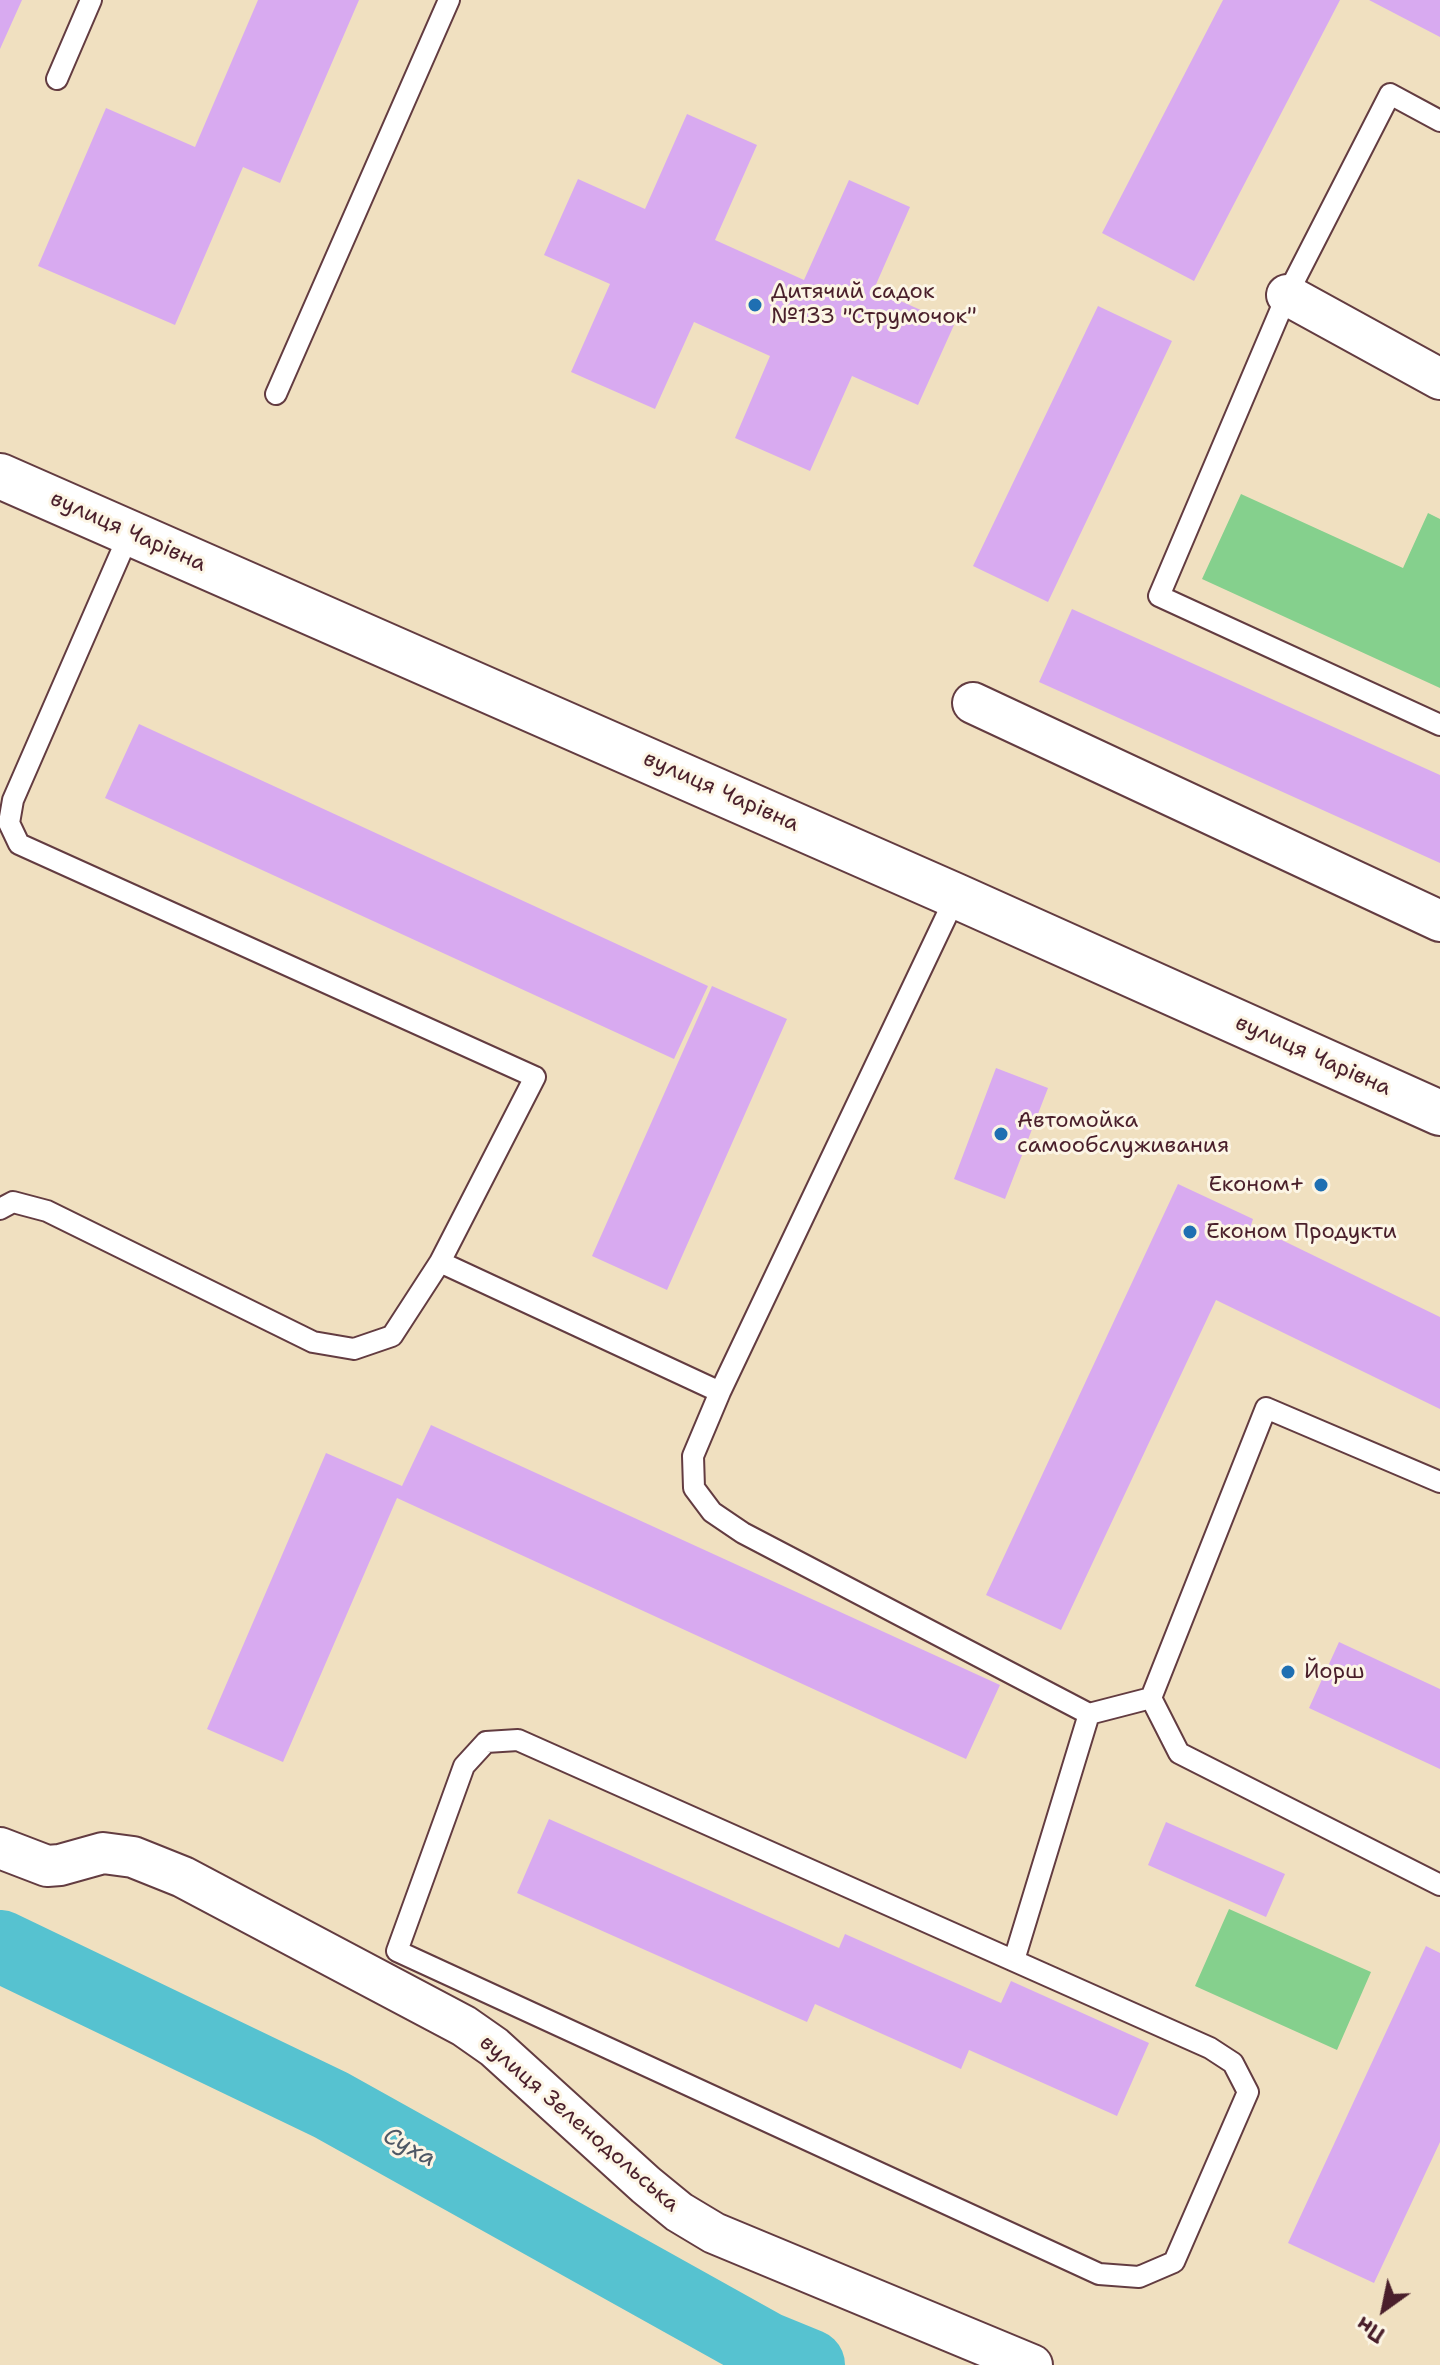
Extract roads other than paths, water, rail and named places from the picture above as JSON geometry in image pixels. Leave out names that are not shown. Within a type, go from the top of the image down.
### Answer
[{"type":"street","points":[[1287,295],[1440,379]]},
{"type":"street","name":"вулиця Чарівна","points":[[0,476],[956,896],[1440,1113]]},
{"type":"street","points":[[973,703],[1440,921]]},
{"type":"street","name":"вулиця Зеленодольська","points":[[0,1848],[47,1866],[103,1853],[159,1866],[389,1967],[494,2047],[679,2212],[714,2233],[1032,2365]]},
{"type":"lane","points":[[57,79],[91,0]]},
{"type":"lane","points":[[276,394],[449,0]]},
{"type":"lane","points":[[1440,121],[1390,94],[1287,295],[1159,596],[1440,725]]},
{"type":"lane","points":[[0,1209],[13,1202],[47,1211],[313,1342],[354,1349],[392,1336],[440,1262],[535,1077],[19,844],[9,823],[13,800],[130,532]]},
{"type":"lane","points":[[956,896],[720,1392],[693,1456],[694,1488],[712,1512],[743,1533],[1089,1714],[1151,1698]]},
{"type":"lane","points":[[440,1262],[720,1392]]},
{"type":"lane","points":[[1440,1482],[1266,1408],[1151,1698],[1179,1753],[1440,1885]]},
{"type":"lane","points":[[1014,1960],[1089,1714]]},
{"type":"lane","points":[[518,1740],[1014,1960],[1210,2048],[1233,2063],[1248,2092],[1174,2262],[1139,2277],[1099,2274],[389,1967],[464,1766],[486,1742],[518,1740]]},
{"type":"waterway","name":"Суха","points":[[0,1946],[331,2105],[765,2347],[809,2365]]},
{"type":"place","name":"Дитячий садок №133 \"Струмочок\"","points":[[755,305]]},
{"type":"place","name":"Автомойка самообслуживания","points":[[1001,1134]]},
{"type":"place","name":"Економ+","points":[[1321,1185]]},
{"type":"place","name":"Економ Продукти","points":[[1190,1232]]},
{"type":"place","name":"Йорш","points":[[1288,1672]]}]
